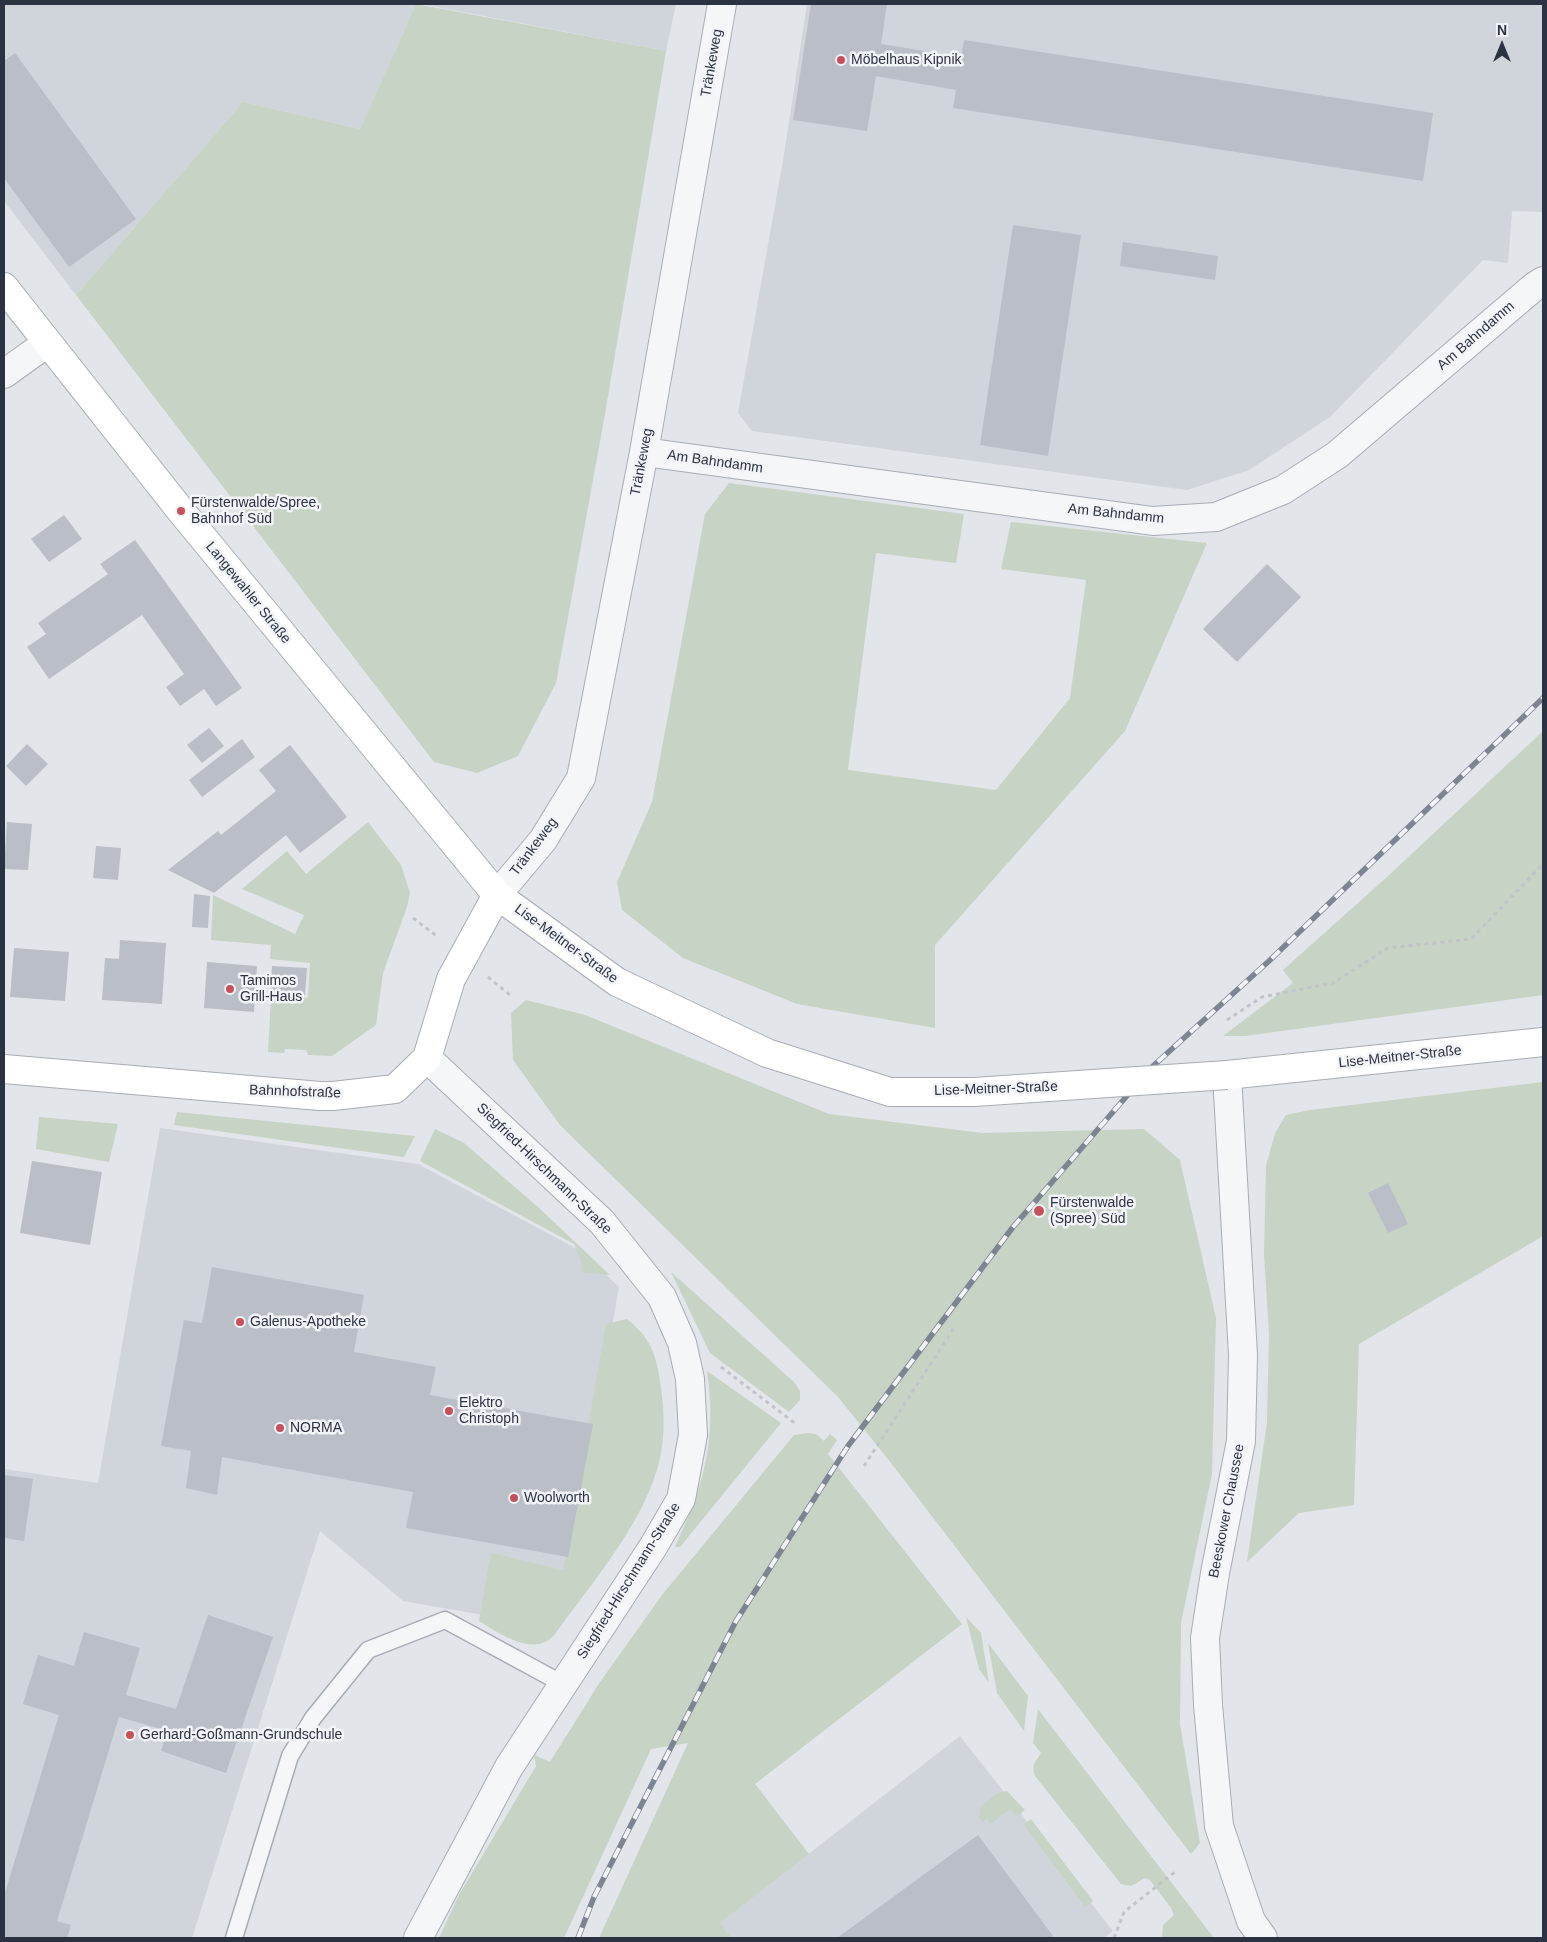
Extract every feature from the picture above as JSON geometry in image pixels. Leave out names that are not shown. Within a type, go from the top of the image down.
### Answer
[{"type":"street","name":"Tränkeweg","points":[[498,895],[543,840],[581,778],[644,452],[722,4]]},
{"type":"street","name":"Am Bahndamm","points":[[644,452],[1153,521],[1216,517],[1283,490],[1337,455],[1534,286],[1543,281]]},
{"type":"street","name":"Langewahler Straße","points":[[4,287],[181,511],[498,895]]},
{"type":"street","points":[[4,374],[48,343]]},
{"type":"street","name":"Bahnhofstraße","points":[[4,1069],[333,1096],[395,1089],[427,1058],[451,979],[498,895]]},
{"type":"street","name":"Lise-Meitner-Straße","points":[[498,895],[617,982],[767,1053],[890,1092],[974,1092],[1227,1075],[1543,1042]]},
{"type":"street","name":"Siegfried-Hirschmann-Straße","points":[[418,1938],[509,1767],[654,1547],[681,1499],[693,1435],[690,1379],[682,1343],[662,1297],[602,1222],[427,1058]]},
{"type":"street","name":"Beeskower Chaussee","points":[[1227,1075],[1243,1355],[1242,1422],[1241,1441],[1215,1573],[1205,1638],[1208,1705],[1219,1826],[1251,1921],[1263,1938]]},
{"type":"lane","points":[[234,1938],[290,1756],[313,1718],[368,1650],[445,1620],[563,1684]]},
{"type":"path","points":[[1227,1020],[1262,997],[1333,983],[1388,948],[1471,939],[1543,864]]},
{"type":"path","points":[[864,1466],[954,1328]]},
{"type":"path","points":[[718,1365],[796,1424]]},
{"type":"path","points":[[1114,1938],[1124,1912],[1175,1872]]},
{"type":"shaded area","points":[[4,4],[416,4],[360,129],[243,102],[76,295],[4,201]]},
{"type":"shaded area","points":[[421,4],[676,4],[666,51]]},
{"type":"shaded area","points":[[807,4],[1543,4],[1543,212],[1512,211],[1508,263],[1483,260],[1330,417],[1249,470],[1187,490],[752,431],[738,413],[784,155]]},
{"type":"shaded area","points":[[160,1128],[418,1164],[581,1251],[619,1287],[558,1628],[403,1601],[320,1531],[192,1938],[4,1938],[4,1469],[98,1483]]},
{"type":"shaded area","points":[[960,1736],[1113,1931],[1104,1938],[732,1938],[720,1923]]},
{"type":"green space","points":[[416,4],[666,51],[605,414],[556,683],[518,756],[477,773],[434,762],[76,295],[243,102],[360,129]]},
{"type":"green space","points":[[729,483],[964,514],[956,563],[876,553],[848,770],[996,790],[1070,698],[1086,580],[1001,569],[1011,522],[1207,543],[1125,731],[935,945],[935,1028],[797,1004],[683,958],[622,910],[617,882],[652,802],[705,514]]},
{"type":"green space","points":[[1543,731],[1543,995],[1245,1036],[1223,1036],[1293,983],[1283,970],[1387,877]]},
{"type":"green space","points":[[368,822],[401,865],[410,893],[407,907],[383,973],[376,1025],[332,1056],[308,1055],[306,1050],[285,1049],[284,1053],[268,1052],[271,997],[308,998],[310,963],[270,959],[271,945],[211,940],[213,895],[295,934],[304,915],[242,889],[287,851],[306,874]]},
{"type":"green space","points":[[526,1000],[585,1015],[829,1114],[982,1133],[1144,1129],[1180,1160],[1216,1318],[1212,1474],[1181,1623],[1180,1724],[1200,1843],[1191,1854],[888,1459],[838,1397],[560,1125],[513,1060],[511,1013]]},
{"type":"green space","points":[[1543,1082],[1543,1236],[1359,1344],[1354,1505],[1299,1513],[1247,1562],[1267,1422],[1269,1334],[1264,1254],[1266,1166],[1275,1133],[1286,1115],[1310,1110]]},
{"type":"green space","points":[[177,1112],[415,1136],[404,1157],[174,1125]]},
{"type":"green space","points":[[39,1117],[118,1124],[109,1162],[36,1149]]},
{"type":"green space","points":[[435,1129],[464,1143],[539,1208],[610,1275],[582,1272],[581,1260],[574,1244],[420,1161]]},
{"type":"green space","points":[[671,1272],[794,1382],[800,1391],[800,1400],[789,1412],[710,1353]]},
{"type":"green space","points":[[627,1319],[648,1341],[658,1367],[664,1419],[662,1450],[657,1470],[649,1492],[626,1535],[555,1634],[547,1641],[538,1644],[527,1644],[517,1641],[496,1632],[479,1621],[491,1553],[563,1570],[606,1324]]},
{"type":"green space","points":[[707,1371],[781,1423],[680,1547],[675,1547],[694,1503],[706,1462],[710,1419]]},
{"type":"green space","points":[[816,1434],[824,1441],[830,1434],[837,1440],[828,1454],[962,1624],[755,1784],[809,1854],[720,1923],[732,1938],[599,1938],[688,1743],[651,1749],[564,1938],[439,1938],[459,1895],[536,1766],[534,1755],[550,1762],[600,1682],[662,1595],[794,1435]]},
{"type":"green space","points":[[966,1617],[981,1633],[989,1683],[979,1669]]},
{"type":"green space","points":[[988,1643],[1028,1696],[1024,1731],[997,1693]]},
{"type":"green space","points":[[1038,1709],[1214,1938],[1162,1938],[1163,1925],[1174,1915],[1150,1880],[1145,1878],[1131,1886],[1121,1884],[1035,1776],[1035,1762],[1041,1753],[1033,1743]]},
{"type":"green space","points":[[1007,1791],[1025,1810],[1017,1816],[1010,1809],[990,1824],[987,1818],[983,1822],[979,1818],[980,1807],[998,1793]]},
{"type":"green space","points":[[1031,1819],[1093,1901],[1085,1907],[1024,1825]]},
{"type":"building","points":[[811,4],[887,4],[881,44],[961,57],[964,40],[1433,113],[1423,181],[953,108],[956,90],[876,76],[867,131],[793,120]]},
{"type":"building","points":[[15,53],[136,219],[69,267],[4,178],[4,61]]},
{"type":"building","points":[[1013,225],[1081,235],[1048,456],[980,445]]},
{"type":"building","points":[[1123,242],[1218,256],[1215,280],[1120,266]]},
{"type":"building","points":[[64,515],[82,539],[49,562],[31,539]]},
{"type":"building","points":[[135,540],[242,688],[216,706],[204,689],[180,706],[166,687],[184,674],[142,615],[49,679],[27,647],[46,634],[38,623],[108,574],[100,564]]},
{"type":"building","points":[[1267,564],[1301,597],[1237,662],[1203,629]]},
{"type":"building","points":[[209,728],[224,746],[202,763],[187,745]]},
{"type":"building","points":[[242,739],[255,757],[202,797],[189,780]]},
{"type":"building","points":[[27,744],[48,764],[26,786],[6,766]]},
{"type":"building","points":[[290,745],[347,817],[300,853],[286,835],[214,893],[168,870],[218,831],[221,835],[276,791],[259,770]]},
{"type":"building","points":[[7,822],[32,824],[28,870],[4,869]]},
{"type":"building","points":[[96,846],[121,848],[118,880],[93,878]]},
{"type":"building","points":[[194,894],[210,896],[208,928],[192,927]]},
{"type":"building","points":[[120,940],[166,943],[162,1004],[102,1000],[105,958],[119,959]]},
{"type":"building","points":[[14,948],[69,952],[65,1001],[10,997]]},
{"type":"building","points":[[207,962],[257,966],[254,1012],[204,1008]]},
{"type":"building","points":[[272,966],[307,968],[305,995],[270,994]]},
{"type":"building","points":[[32,1161],[102,1172],[90,1245],[20,1233]]},
{"type":"building","points":[[1388,1183],[1408,1224],[1388,1233],[1368,1193]]},
{"type":"building","points":[[212,1267],[364,1295],[354,1352],[436,1367],[430,1395],[593,1424],[568,1557],[406,1528],[413,1492],[222,1457],[217,1495],[186,1488],[191,1451],[161,1446],[184,1320],[202,1323]]},
{"type":"building","points":[[4,1475],[33,1479],[24,1541],[4,1538]]},
{"type":"building","points":[[208,1615],[273,1637],[226,1773],[161,1751],[168,1731],[119,1717],[57,1921],[71,1925],[67,1938],[4,1938],[4,1896],[59,1715],[23,1704],[38,1655],[74,1666],[84,1632],[140,1648],[126,1695],[176,1709]]},
{"type":"building","points":[[978,1835],[1053,1936],[1051,1938],[837,1938]]},
{"type":"railway","points":[[578,1938],[594,1897],[736,1621],[848,1446],[1013,1227],[1152,1067],[1269,961],[1543,698]]},
{"type":"place","name":"Möbelhaus Kipnik","points":[[841,60]]},
{"type":"place","name":"Fürstenwalde/Spree, Bahnhof Süd","points":[[181,511]]},
{"type":"place","name":"Tamimos Grill-Haus","points":[[230,989]]},
{"type":"place","name":"Fürstenwalde (Spree) Süd","points":[[1039,1211]]},
{"type":"place","name":"Galenus-Apotheke","points":[[240,1322]]},
{"type":"place","name":"Elektro Christoph","points":[[449,1411]]},
{"type":"place","name":"NORMA","points":[[280,1428]]},
{"type":"place","name":"Woolworth","points":[[514,1498]]},
{"type":"place","name":"Gerhard-Goßmann-Grundschule","points":[[130,1735]]}]
